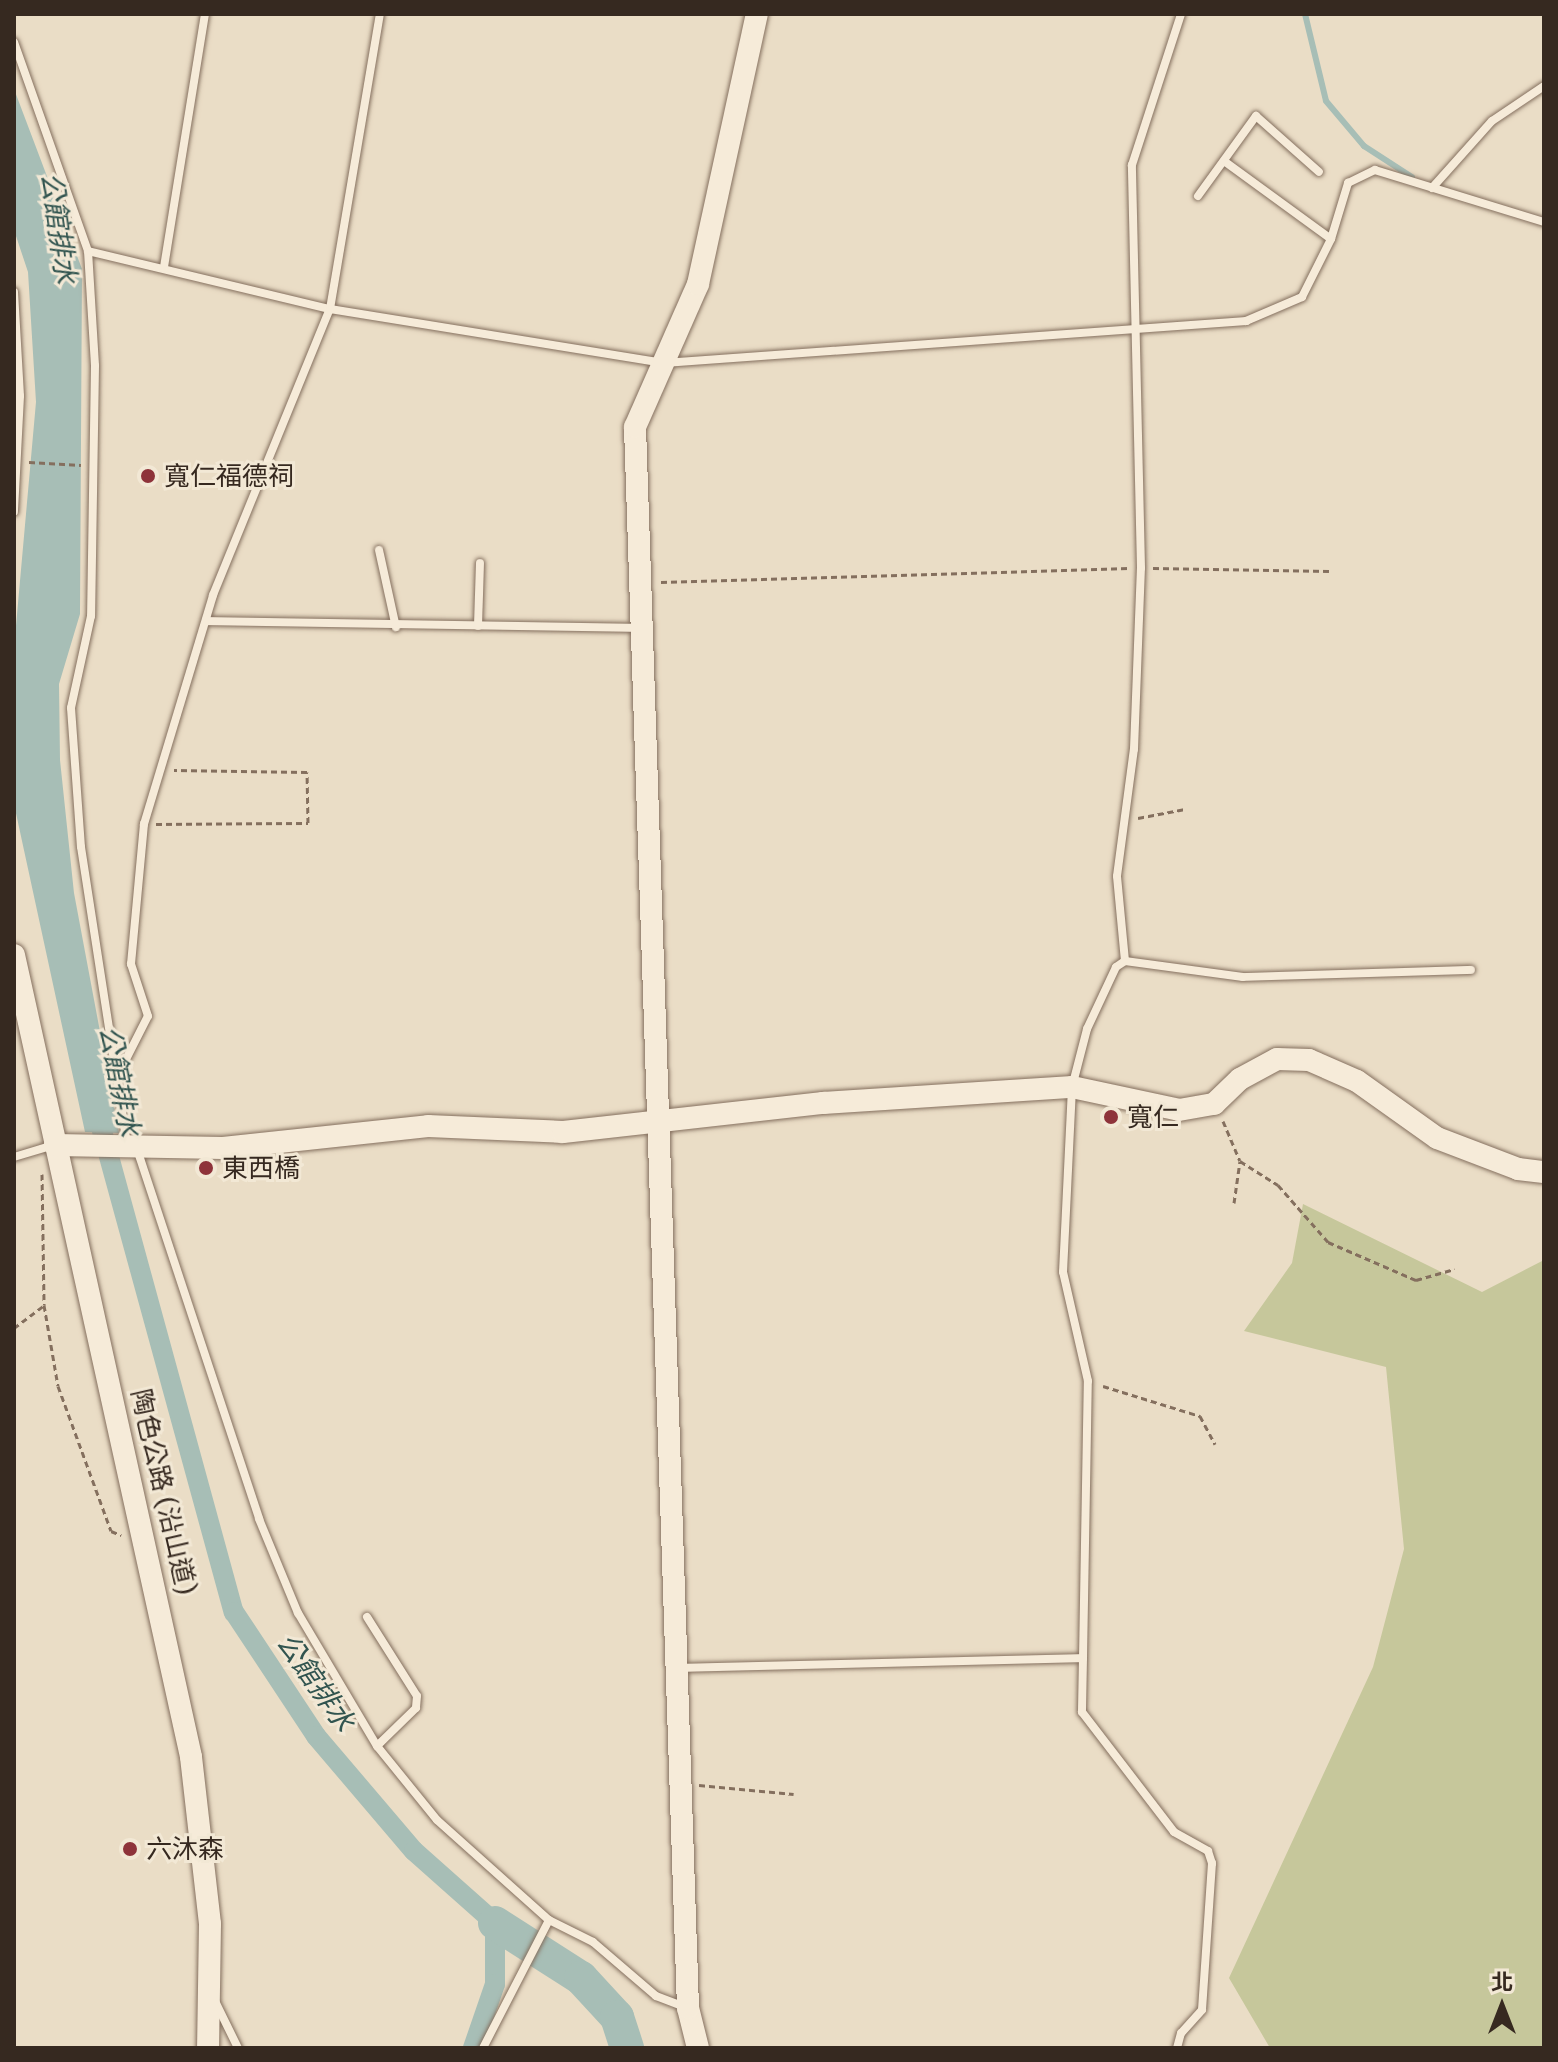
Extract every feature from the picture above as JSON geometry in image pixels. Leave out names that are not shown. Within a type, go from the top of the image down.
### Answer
[{"type":"street","points":[[698,2048],[688,2008],[659,1120],[647,918],[645,628],[635,427],[698,284],[757,14]]},
{"type":"street","name":"陶色公路 (沿山道)","points":[[14,955],[55,1145],[149,1543],[204,1844],[210,1993],[208,2048]]},
{"type":"street","points":[[55,1145],[305,1143],[428,1126],[563,1132],[659,1120],[1072,1087],[1179,1110],[1214,1104],[1240,1079],[1277,1059],[1309,1060],[1357,1081],[1437,1138],[1518,1169],[1544,1172]]},
{"type":"lane","points":[[164,267],[205,14]]},
{"type":"lane","points":[[117,1078],[148,1016],[131,964],[144,824],[206,621],[330,309],[380,14]]},
{"type":"lane","points":[[1125,961],[1117,876],[1124,821],[1141,568],[1133,330],[1132,165],[1181,14]]},
{"type":"lane","points":[[14,42],[88,251],[95,466],[91,616],[71,708],[81,847],[126,1138],[136,1146],[259,1519],[298,1613],[377,1746],[437,1820],[549,1920],[593,1942],[656,1996],[688,2008]]},
{"type":"lane","points":[[1432,188],[1492,121],[1544,86]]},
{"type":"lane","points":[[1198,196],[1256,116],[1319,172]]},
{"type":"lane","points":[[1224,161],[1331,239]]},
{"type":"lane","points":[[88,251],[330,309],[664,363],[1246,321],[1302,297],[1331,239],[1348,183],[1375,170],[1544,222]]},
{"type":"lane","points":[[14,292],[17,461],[14,512]]},
{"type":"lane","points":[[379,550],[396,627]]},
{"type":"lane","points":[[478,626],[480,563]]},
{"type":"lane","points":[[206,621],[396,627],[645,628]]},
{"type":"lane","points":[[1177,2048],[1181,2033],[1202,2010],[1212,1863],[1208,1851],[1174,1832],[1082,1712],[1088,1381],[1063,1272],[1072,1087],[1087,1029],[1116,967],[1125,961],[1243,977],[1471,970]]},
{"type":"lane","points":[[14,1157],[55,1145]]},
{"type":"lane","points":[[367,1617],[417,1696],[416,1708],[377,1746]]},
{"type":"lane","points":[[675,1668],[1083,1658]]},
{"type":"lane","points":[[483,2048],[549,1920]]},
{"type":"lane","points":[[210,1993],[238,2048]]},
{"type":"path","points":[[17,461],[95,466]]},
{"type":"path","points":[[643,583],[1141,568],[1329,571]]},
{"type":"path","points":[[144,824],[308,823],[307,772],[162,769]]},
{"type":"path","points":[[1124,821],[1185,809]]},
{"type":"path","points":[[1214,1104],[1240,1161],[1234,1203]]},
{"type":"path","points":[[55,1145],[38,1183],[48,1256],[44,1305],[58,1386],[111,1531],[149,1543]]},
{"type":"path","points":[[1240,1161],[1278,1185],[1328,1242],[1416,1280],[1454,1269]]},
{"type":"path","points":[[14,1328],[44,1305]]},
{"type":"path","points":[[1088,1381],[1200,1416],[1215,1444]]},
{"type":"path","points":[[681,1784],[794,1794]]},
{"type":"green space","points":[[1303,1204],[1482,1292],[1544,1260],[1544,2048],[1270,2048],[1229,1978],[1373,1667],[1404,1549],[1386,1367],[1244,1331],[1292,1263]]},
{"type":"water","points":[[14,89],[82,269],[80,614],[59,684],[60,760],[74,893],[119,1133],[85,1132],[14,804],[14,648],[36,402],[28,272],[14,230]]},
{"type":"waterway","points":[[1305,14],[1326,101],[1364,146],[1412,177]]},
{"type":"waterway","name":"公館排水","points":[[102,1131],[234,1612],[316,1736],[414,1851],[495,1923],[495,1984],[473,2048]]},
{"type":"waterway","points":[[495,1923],[581,1978],[617,2017],[627,2048]]},
{"type":"place","name":"寬仁福德祠","points":[[148,476]]},
{"type":"place","name":"寬仁","points":[[1111,1117]]},
{"type":"place","name":"東西橋","points":[[206,1168]]},
{"type":"place","name":"六沐森","points":[[130,1849]]}]
